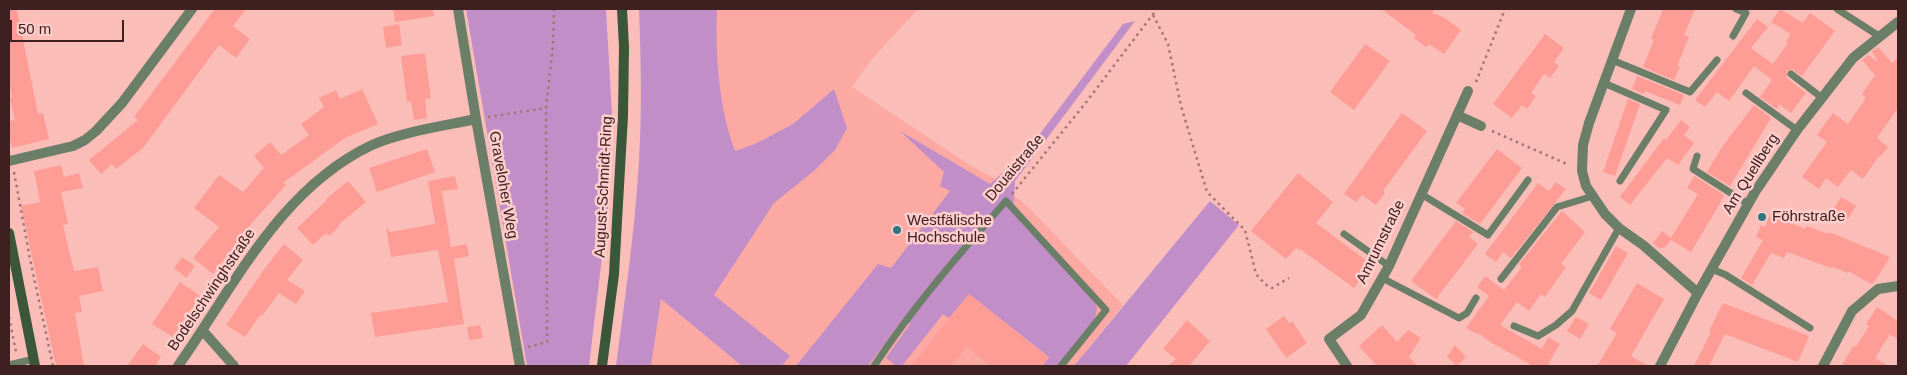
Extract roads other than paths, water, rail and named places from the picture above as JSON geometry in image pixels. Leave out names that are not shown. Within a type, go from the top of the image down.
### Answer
[{"type":"main road","name":"August-Schmidt-Ring","points":[[602,366],[614,274],[623,116],[622,9]]},
{"type":"main road","points":[[9,233],[34,363]]},
{"type":"street","points":[[11,161],[73,146],[96,132],[122,103],[192,9]]},
{"type":"street","name":"Graveloher Weg","points":[[458,9],[520,366]]},
{"type":"street","points":[[1631,9],[1583,145],[1582,171],[1586,186],[1606,214],[1619,228],[1643,245],[1698,293]]},
{"type":"street","name":"Am Quellberg","points":[[1660,366],[1748,204],[1797,130],[1853,58],[1898,22]]},
{"type":"street","name":"Amrumstraße","points":[[1347,366],[1328,339],[1361,315],[1389,266],[1468,91]]},
{"type":"street","points":[[1457,115],[1481,126]]},
{"type":"street","name":"Bodelschwinghstraße","points":[[178,366],[203,331],[248,258],[301,196],[319,180],[355,155],[380,142],[476,119]]},
{"type":"street","points":[[1823,366],[1852,311],[1878,289],[1898,286]]},
{"type":"street","points":[[203,331],[234,366]]},
{"type":"lane","points":[[1733,36],[1746,13],[1736,9]]},
{"type":"lane","points":[[1837,9],[1879,36]]},
{"type":"lane","points":[[1612,60],[1690,92],[1717,60]]},
{"type":"lane","points":[[1791,74],[1821,97]]},
{"type":"lane","points":[[1604,83],[1666,110],[1620,181]]},
{"type":"lane","points":[[1746,94],[1797,130]]},
{"type":"lane","points":[[1697,156],[1693,169],[1748,204]]},
{"type":"lane","points":[[1421,194],[1488,236],[1528,180]]},
{"type":"lane","points":[[1501,279],[1557,207],[1593,196]]},
{"type":"lane","name":"Douaistraße","points":[[874,366],[896,332],[1006,201],[1106,310],[1062,366]]},
{"type":"lane","points":[[1514,326],[1538,336],[1556,325],[1572,311],[1619,228]]},
{"type":"lane","points":[[1344,234],[1389,266]]},
{"type":"lane","points":[[1712,269],[1726,275],[1810,328]]},
{"type":"lane","points":[[1382,278],[1459,318],[1467,313],[1476,298]]},
{"type":"lane","points":[[9,365],[34,363]]},
{"type":"place","name":"Föhrstraße","points":[[1762,217]]},
{"type":"place","name":"Westfälische Hochschule","points":[[897,230]]}]
